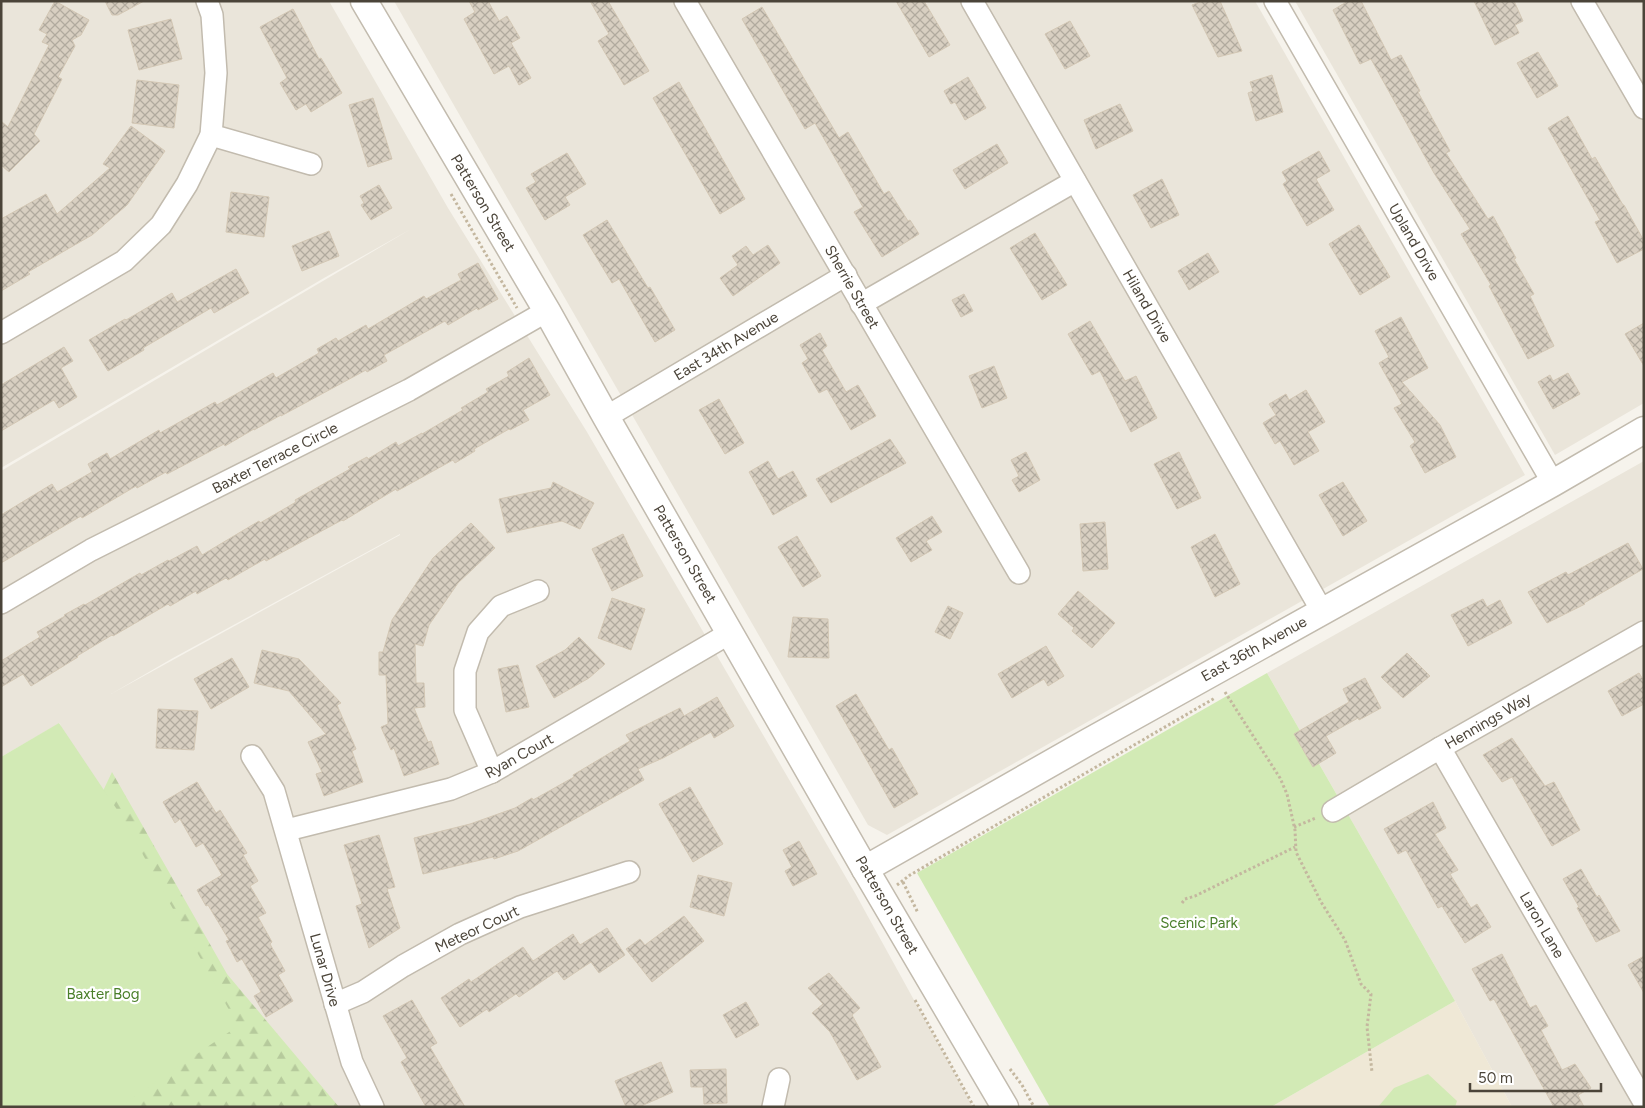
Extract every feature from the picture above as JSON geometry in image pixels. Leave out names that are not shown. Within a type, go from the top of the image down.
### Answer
[{"type":"street","points":[[1,333],[124,261],[161,225],[187,184],[211,135],[216,73],[212,14],[207,1]]},
{"type":"street","name":"Patterson Street","points":[[364,1],[547,311],[730,633],[1005,1107]]},
{"type":"street","name":"Sherrie Street","points":[[685,1],[1020,573]]},
{"type":"street","name":"Hiland Drive","points":[[972,1],[1322,611]]},
{"type":"street","name":"Upland Drive","points":[[1275,1],[1553,483]]},
{"type":"street","points":[[1582,1],[1644,108]]},
{"type":"street","points":[[211,135],[311,164]]},
{"type":"street","points":[[861,304],[1075,181]]},
{"type":"street","name":"East 34th Avenue","points":[[606,417],[846,275]]},
{"type":"street","name":"Baxter Terrace Circle","points":[[1,603],[90,550],[409,390],[547,311]]},
{"type":"street","name":"East 36th Avenue","points":[[866,869],[1644,430]]},
{"type":"street","points":[[492,772],[466,710],[466,670],[478,632],[502,606],[538,591]]},
{"type":"street","name":"Hennings Way","points":[[1333,811],[1644,632]]},
{"type":"street","name":"Ryan Court","points":[[287,830],[451,788],[492,772],[730,633]]},
{"type":"street","name":"Laron Lane","points":[[1440,748],[1644,1102]]},
{"type":"street","name":"Lunar Drive","points":[[252,756],[274,791],[287,830],[352,1062],[373,1107]]},
{"type":"street","name":"Meteor Court","points":[[335,1004],[363,992],[403,966],[460,934],[520,907],[628,872]]},
{"type":"street","points":[[773,1107],[779,1079]]},
{"type":"path","points":[[1225,692],[1280,778],[1287,794],[1294,827],[1296,852],[1321,902],[1345,940],[1360,984],[1371,994],[1366,1027],[1372,1072]]},
{"type":"path","points":[[1294,827],[1333,811]]},
{"type":"path","points":[[1182,903],[1185,899],[1295,848]]},
{"type":"path","points":[[914,998],[974,1107]]},
{"type":"shaded area","points":[[1,1],[329,1],[448,208],[587,432],[855,893],[973,1107],[119,1107],[60,723],[1,757],[1,471],[411,229],[1,468]],"holes":[[[400,535],[111,694],[173,658]]]},
{"type":"shaded area","points":[[394,1],[1255,1],[1525,475],[887,835],[868,825]]},
{"type":"shaded area","points":[[1295,1],[1644,1],[1644,403],[1555,455]]},
{"type":"shaded area","points":[[1644,461],[1644,1107],[1512,1107],[1455,1001],[1267,673]]},
{"type":"shaded area","points":[[1455,1001],[1512,1107],[1271,1107]]},
{"type":"green space","name":"Scenic Park","points":[[1267,673],[1455,1001],[1271,1107],[1050,1107],[917,873]]},
{"type":"green space","name":"Baxter Bog","points":[[59,723],[122,817],[238,1026],[119,1107],[1,1107],[1,757]]},
{"type":"green space","name":"Baxter Bog","points":[[112,772],[227,974],[339,1107],[1,1107],[1,1096],[84,831]]},
{"type":"green space","points":[[1428,1074],[1457,1101],[1455,1107],[1378,1107],[1394,1088]]},
{"type":"building","points":[[55,1],[89,20],[81,35],[72,40],[75,46],[58,77],[62,79],[34,134],[40,141],[9,172],[1,165],[1,121],[8,127],[49,45],[42,42],[47,34],[39,30]]},
{"type":"building","points":[[105,1],[144,1],[118,15],[112,15]]},
{"type":"building","points":[[469,1],[488,1],[499,21],[507,16],[520,38],[511,43],[531,78],[519,85],[509,66],[494,74],[464,19],[475,12]]},
{"type":"building","points":[[590,1],[608,1],[649,71],[624,85],[598,41],[609,34]]},
{"type":"building","points":[[896,1],[924,1],[950,45],[929,57]]},
{"type":"building","points":[[1202,1],[1220,1],[1242,51],[1218,57],[1192,5]]},
{"type":"building","points":[[1348,1],[1361,1],[1391,60],[1401,55],[1420,91],[1418,92],[1450,151],[1446,153],[1488,219],[1493,216],[1516,258],[1514,259],[1534,294],[1530,296],[1554,346],[1528,359],[1489,286],[1491,285],[1461,234],[1470,229],[1434,173],[1371,59],[1360,64],[1333,10]]},
{"type":"building","points":[[1474,1],[1514,1],[1523,21],[1515,25],[1519,33],[1495,45]]},
{"type":"building","points":[[762,7],[839,138],[848,132],[884,194],[889,191],[908,221],[910,220],[919,234],[882,257],[854,212],[863,207],[815,123],[805,129],[742,19]]},
{"type":"building","points":[[293,9],[319,59],[321,58],[342,93],[311,112],[306,104],[296,110],[280,83],[287,78],[260,27]]},
{"type":"building","points":[[171,19],[182,59],[139,70],[128,30]]},
{"type":"building","points":[[1070,21],[1090,56],[1065,69],[1045,34]]},
{"type":"building","points":[[1538,52],[1558,86],[1537,98],[1517,63]]},
{"type":"building","points":[[1272,75],[1283,112],[1256,121],[1248,93],[1253,91],[1250,82]]},
{"type":"building","points":[[968,77],[986,108],[965,120],[955,102],[951,104],[944,91]]},
{"type":"building","points":[[137,80],[179,85],[174,128],[132,123]]},
{"type":"building","points":[[679,82],[745,199],[720,214],[653,98]]},
{"type":"building","points":[[373,98],[392,159],[368,167],[349,105]]},
{"type":"building","points":[[1120,104],[1133,131],[1096,149],[1084,120]]},
{"type":"building","points":[[1568,116],[1592,159],[1595,157],[1644,241],[1644,249],[1617,263],[1595,222],[1600,220],[1548,128]]},
{"type":"building","points":[[131,126],[165,151],[127,205],[92,235],[28,272],[30,274],[1,291],[1,219],[46,194],[57,214],[110,168],[103,164]]},
{"type":"building","points":[[997,144],[1008,163],[965,189],[953,170]]},
{"type":"building","points":[[1319,151],[1330,171],[1316,179],[1334,210],[1307,226],[1283,184],[1287,181],[1282,172]]},
{"type":"building","points":[[567,153],[586,184],[565,197],[570,205],[545,220],[526,188],[536,182],[531,174]]},
{"type":"building","points":[[1162,179],[1179,215],[1151,228],[1133,195]]},
{"type":"building","points":[[379,185],[392,208],[371,220],[361,205],[364,203],[360,196]]},
{"type":"building","points":[[231,192],[269,197],[264,237],[226,232]]},
{"type":"building","points":[[607,220],[675,330],[655,342],[619,279],[612,283],[583,235]]},
{"type":"building","points":[[1359,225],[1390,277],[1360,295],[1329,244]]},
{"type":"building","points":[[329,231],[339,256],[302,271],[292,246]]},
{"type":"building","points":[[1035,233],[1067,285],[1042,300],[1010,248]]},
{"type":"building","points":[[768,245],[780,263],[733,296],[720,278],[738,265],[732,256],[746,246],[753,255]]},
{"type":"building","points":[[1208,253],[1219,272],[1189,290],[1178,271]]},
{"type":"building","points":[[478,263],[498,299],[478,310],[477,308],[448,325],[445,321],[384,355],[387,361],[367,372],[366,370],[225,446],[224,444],[137,488],[136,486],[1,563],[1,515],[52,484],[57,492],[92,472],[88,464],[107,453],[110,459],[159,430],[160,433],[215,402],[217,405],[273,373],[276,378],[319,353],[317,349],[336,338],[338,341],[366,325],[368,329],[424,296],[426,299],[461,280],[458,274]]},
{"type":"building","points":[[236,269],[249,293],[214,313],[211,308],[108,371],[89,340],[172,293],[177,302]]},
{"type":"building","points":[[964,294],[973,311],[961,317],[952,300]]},
{"type":"building","points":[[1401,317],[1428,368],[1402,382],[1440,425],[1456,457],[1425,473],[1410,446],[1415,442],[1394,408],[1402,404],[1379,363],[1389,357],[1375,331]]},
{"type":"building","points":[[1090,321],[1125,381],[1136,376],[1157,418],[1131,432],[1100,371],[1092,375],[1068,334]]},
{"type":"building","points":[[1644,323],[1644,366],[1625,334]]},
{"type":"building","points":[[820,333],[827,346],[822,350],[846,392],[858,385],[876,416],[851,430],[827,389],[819,393],[802,363],[808,359],[800,345]]},
{"type":"building","points":[[64,347],[73,361],[61,368],[77,397],[59,408],[54,400],[1,431],[1,385]]},
{"type":"building","points":[[529,358],[550,395],[523,410],[529,420],[474,449],[475,451],[455,463],[453,460],[397,491],[396,489],[343,521],[266,561],[265,559],[228,580],[226,578],[197,594],[196,591],[170,606],[168,604],[112,635],[31,686],[23,674],[1,687],[1,661],[40,637],[37,632],[64,615],[140,573],[141,575],[197,546],[202,555],[259,521],[260,523],[296,502],[295,500],[350,469],[348,467],[367,457],[368,459],[396,442],[398,446],[422,434],[463,410],[461,408],[488,392],[486,389],[509,376],[507,372]]},
{"type":"building","points":[[994,366],[1007,398],[982,408],[969,376]]},
{"type":"building","points":[[1568,373],[1580,394],[1553,409],[1538,382],[1550,375],[1553,381]]},
{"type":"building","points":[[1306,390],[1325,422],[1308,432],[1319,451],[1294,465],[1280,441],[1275,444],[1263,423],[1276,415],[1269,404],[1286,394],[1289,400]]},
{"type":"building","points":[[719,399],[744,443],[725,454],[699,410]]},
{"type":"building","points":[[890,439],[906,463],[831,503],[816,479]]},
{"type":"building","points":[[1026,452],[1040,480],[1019,492],[1012,480],[1019,476],[1011,460]]},
{"type":"building","points":[[1179,452],[1201,498],[1177,509],[1154,464]]},
{"type":"building","points":[[768,461],[778,479],[793,471],[807,496],[773,515],[749,472]]},
{"type":"building","points":[[553,482],[594,503],[580,529],[562,521],[507,533],[499,499],[551,488]]},
{"type":"building","points":[[1343,482],[1367,521],[1343,536],[1319,495]]},
{"type":"building","points":[[932,516],[942,532],[926,541],[932,550],[911,562],[896,538]]},
{"type":"building","points":[[1105,522],[1108,569],[1083,571],[1080,524]]},
{"type":"building","points":[[471,523],[495,548],[458,583],[429,625],[423,646],[415,644],[416,683],[424,683],[425,707],[414,708],[428,742],[431,741],[439,764],[404,776],[394,748],[391,750],[381,727],[388,724],[386,675],[379,675],[379,652],[383,652],[392,620],[433,558]]},
{"type":"building","points":[[623,534],[643,576],[612,591],[592,549]]},
{"type":"building","points":[[1215,534],[1240,584],[1215,597],[1191,547]]},
{"type":"building","points":[[797,536],[821,576],[803,587],[778,547]]},
{"type":"building","points":[[1628,543],[1643,569],[1585,604],[1547,623],[1528,592],[1566,572],[1568,575]]},
{"type":"building","points":[[1078,591],[1115,623],[1092,648],[1072,631],[1074,628],[1058,614]]},
{"type":"building","points":[[612,598],[645,609],[631,650],[598,638]]},
{"type":"building","points":[[1483,599],[1487,607],[1500,600],[1512,623],[1468,646],[1451,615]]},
{"type":"building","points":[[948,606],[963,613],[950,639],[935,632]]},
{"type":"building","points":[[793,617],[828,619],[829,658],[788,657]]},
{"type":"building","points":[[579,637],[605,664],[589,678],[554,698],[536,666],[565,650]]},
{"type":"building","points":[[1046,646],[1064,676],[1048,686],[1044,679],[1012,698],[998,674]]},
{"type":"building","points":[[262,650],[299,659],[341,703],[337,705],[356,749],[352,751],[363,782],[324,796],[316,774],[322,772],[308,742],[326,734],[289,691],[254,683]]},
{"type":"building","points":[[1407,653],[1430,676],[1403,698],[1381,677]]},
{"type":"building","points":[[232,658],[249,687],[211,709],[194,679]]},
{"type":"building","points":[[518,665],[529,707],[506,712],[498,669]]},
{"type":"building","points":[[1639,673],[1644,681],[1644,704],[1622,716],[1608,691]]},
{"type":"building","points":[[1365,678],[1381,708],[1359,720],[1358,718],[1326,736],[1336,753],[1313,767],[1294,734],[1349,702],[1343,689]]},
{"type":"building","points":[[856,694],[889,750],[892,748],[918,794],[894,808],[836,706]]},
{"type":"building","points":[[717,697],[734,726],[714,738],[711,732],[638,769],[644,780],[518,851],[494,859],[493,857],[423,874],[414,838],[470,824],[515,808],[532,798],[533,800],[574,777],[573,775],[630,741],[626,735],[680,708],[684,716]]},
{"type":"building","points":[[158,709],[198,711],[194,750],[156,748]]},
{"type":"building","points":[[1512,738],[1545,786],[1554,782],[1580,830],[1552,846],[1512,777],[1502,782],[1483,755]]},
{"type":"building","points":[[197,782],[216,813],[220,810],[247,853],[243,855],[258,881],[250,886],[266,913],[258,917],[285,971],[278,975],[293,1001],[266,1017],[254,996],[261,992],[242,959],[237,962],[226,941],[229,940],[197,890],[222,875],[203,843],[196,847],[180,819],[175,823],[163,802]]},
{"type":"building","points":[[690,787],[723,844],[693,862],[659,804]]},
{"type":"building","points":[[1433,802],[1446,828],[1435,834],[1458,870],[1450,874],[1471,908],[1477,904],[1491,927],[1465,943],[1442,906],[1438,908],[1406,850],[1398,854],[1384,829]]},
{"type":"building","points":[[379,835],[395,887],[387,889],[400,928],[369,948],[356,906],[362,904],[344,845]]},
{"type":"building","points":[[799,841],[817,874],[793,886],[785,871],[792,867],[783,850]]},
{"type":"building","points":[[1581,869],[1620,931],[1596,942],[1563,879]]},
{"type":"building","points":[[698,875],[732,883],[724,916],[690,907]]},
{"type":"building","points":[[684,916],[704,941],[652,982],[626,949],[640,939],[645,945]]},
{"type":"building","points":[[607,928],[625,955],[599,973],[591,962],[564,980],[557,971],[519,997],[516,994],[489,1012],[487,1009],[460,1027],[441,998],[469,979],[471,982],[523,947],[533,961],[573,934],[580,945]]},
{"type":"building","points":[[1502,954],[1530,1008],[1536,1005],[1548,1026],[1541,1030],[1562,1070],[1575,1064],[1591,1088],[1578,1095],[1584,1107],[1554,1107],[1494,999],[1490,1001],[1472,969]]},
{"type":"building","points":[[1644,956],[1644,993],[1628,965]]},
{"type":"building","points":[[829,973],[860,1008],[852,1015],[881,1067],[857,1080],[830,1032],[812,1013],[823,1004],[808,988]]},
{"type":"building","points":[[412,1000],[437,1043],[430,1047],[465,1107],[426,1107],[401,1062],[407,1058],[383,1016]]},
{"type":"building","points":[[746,1002],[759,1025],[736,1038],[723,1015]]},
{"type":"building","points":[[661,1062],[673,1092],[639,1107],[626,1107],[615,1081]]},
{"type":"building","points":[[726,1069],[727,1103],[704,1104],[703,1087],[691,1087],[690,1070]]}]
